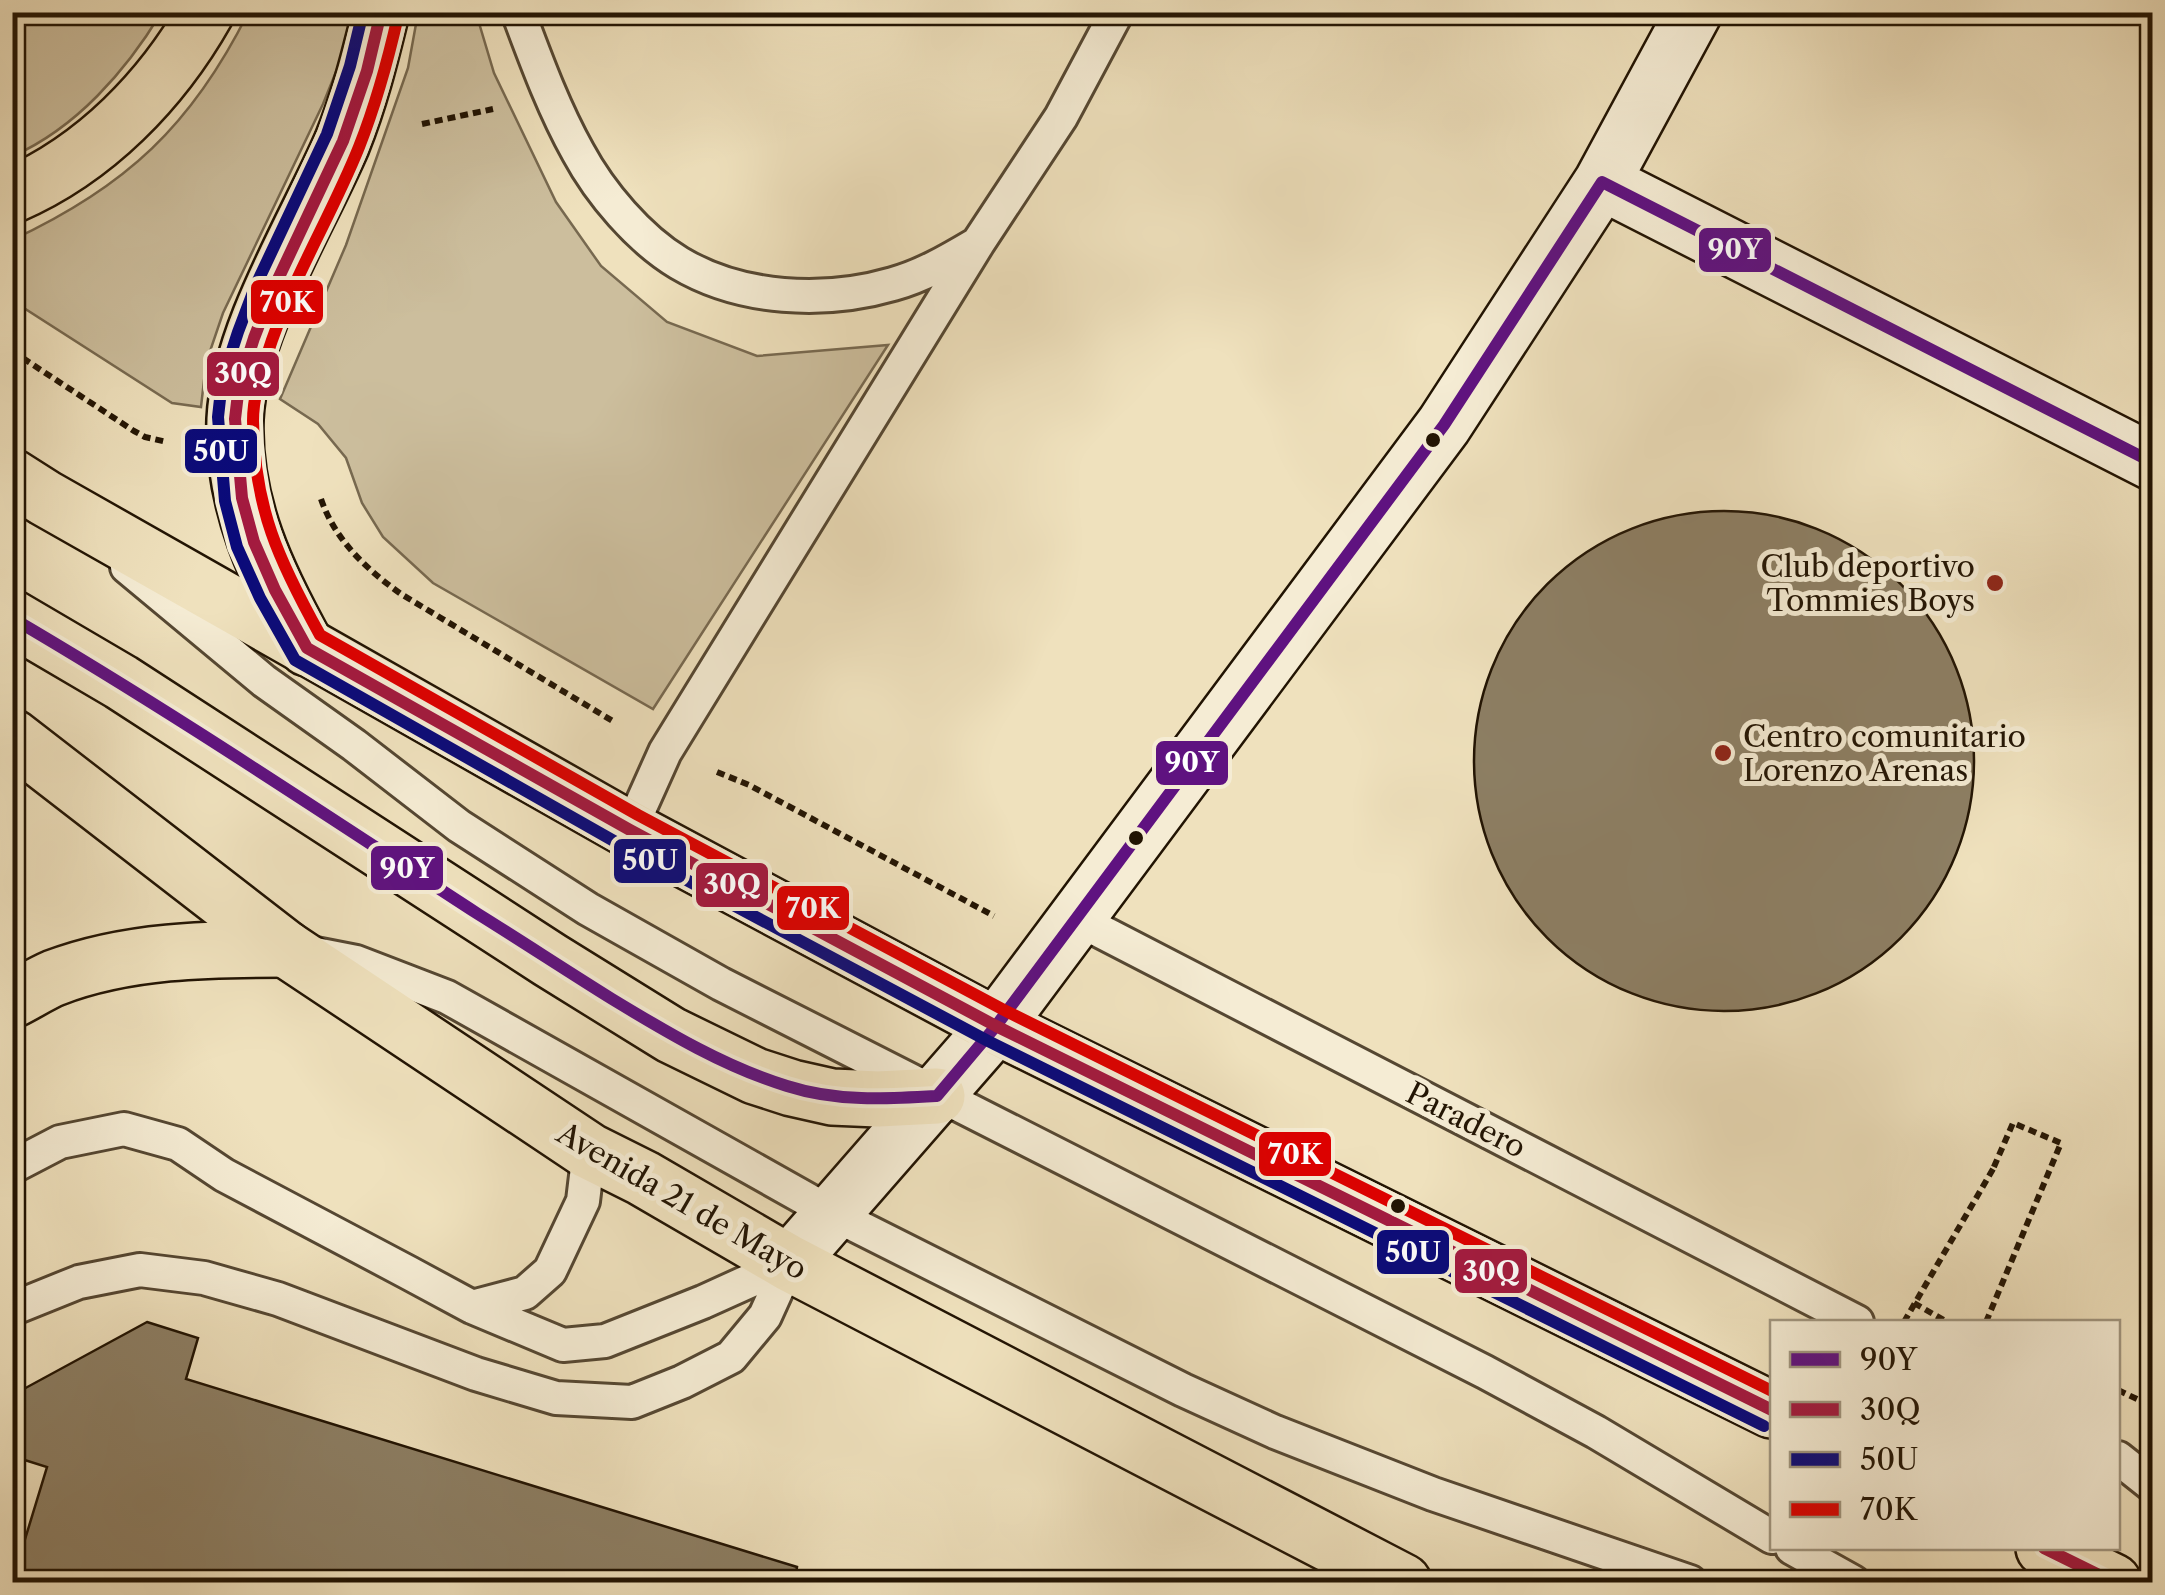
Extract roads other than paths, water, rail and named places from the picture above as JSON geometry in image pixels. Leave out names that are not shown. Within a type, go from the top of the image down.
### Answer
[{"type":"main road","points":[[12,195],[77,159],[128,116],[172,66],[206,12]]},
{"type":"main road","points":[[308,648],[275,590],[254,542],[242,498],[235,419],[239,385],[254,338],[343,141],[382,12]]},
{"type":"main road","points":[[29,487],[630,830],[996,1026],[1770,1409]]},
{"type":"main road","points":[[12,618],[121,682],[672,1035],[755,1076],[792,1088],[832,1097],[937,1096]]},
{"type":"main road","name":"Avenida 21 de Mayo","points":[[12,738],[286,949],[588,1151],[643,1178],[790,1263],[1402,1582]]},
{"type":"main road","points":[[12,1000],[50,979],[102,962],[204,950],[286,949]]},
{"type":"main road","points":[[2048,1550],[2112,1582]]},
{"type":"street","points":[[790,1263],[996,1026],[1444,425],[1602,182],[1694,12]]},
{"type":"street","points":[[1602,182],[2152,462]]},
{"type":"lane","points":[[518,12],[550,98],[580,155],[618,209],[647,240],[680,264],[718,281],[759,292],[846,294],[908,279],[978,243]]},
{"type":"lane","points":[[630,830],[665,752],[978,243],[1061,118],[1118,12]]},
{"type":"lane","points":[[29,487],[264,681],[460,826],[588,909],[704,975],[937,1096],[1485,1372],[1770,1535]]},
{"type":"lane","name":"Paradero","points":[[1064,933],[1853,1320]]},
{"type":"lane","points":[[286,949],[356,962],[447,996],[833,1214],[1275,1432],[1433,1494],[1690,1582]]},
{"type":"lane","points":[[12,1167],[60,1142],[124,1129],[178,1144],[224,1174],[472,1306],[562,1345],[605,1341],[790,1263]]},
{"type":"lane","points":[[472,1306],[525,1294],[550,1271],[583,1201],[588,1151]]},
{"type":"lane","points":[[12,1309],[79,1282],[140,1270],[204,1278],[278,1298],[476,1374],[556,1398],[632,1402],[731,1357],[765,1316],[790,1263]]},
{"type":"lane","points":[[2120,1460],[2152,1485]]},
{"type":"lane","points":[[1796,1550],[1853,1582]]},
{"type":"place","name":"Club deportivo Tommies Boys","points":[[1995,583]]},
{"type":"place","name":"Centro comunitario Lorenzo Arenas","points":[[1723,753]]}]
